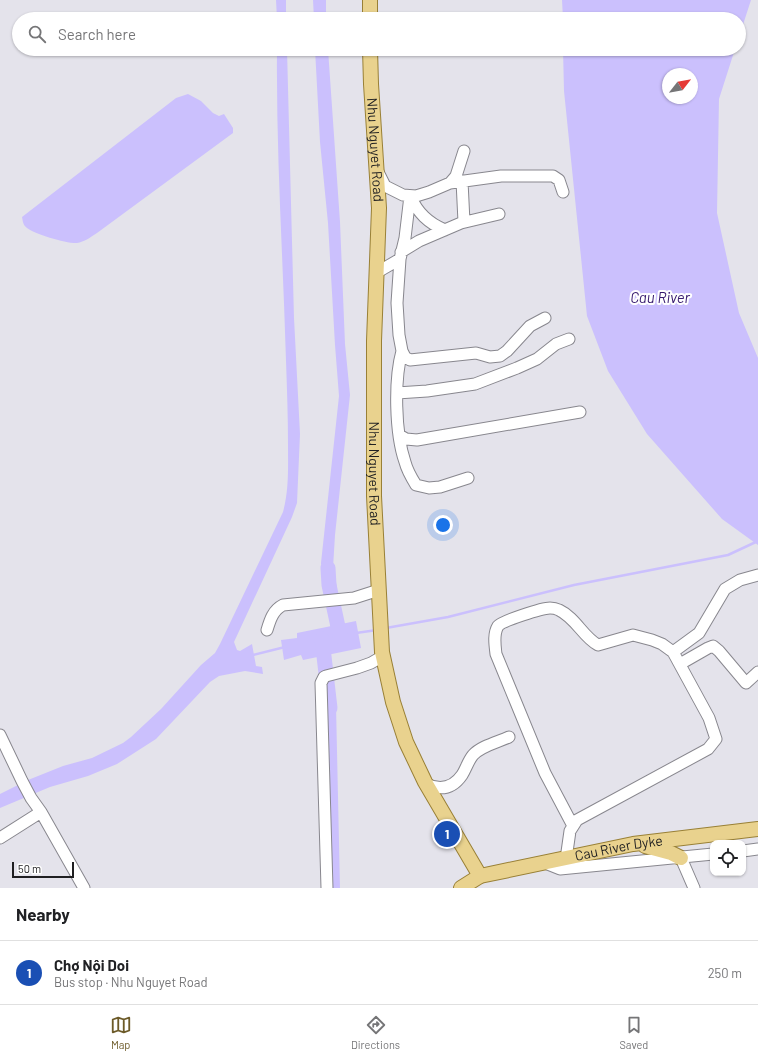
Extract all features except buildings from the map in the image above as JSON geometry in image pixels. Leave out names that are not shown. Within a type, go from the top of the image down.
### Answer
[{"type":"main road","points":[[370,0],[370,12]]},
{"type":"main road","name":"Nhu Nguyet Road","points":[[370,56],[379,208],[374,341],[374,496],[383,656],[393,702],[406,742],[426,784],[480,876]]},
{"type":"main road","name":"Cau River Dyke","points":[[480,876],[633,844],[758,829]]},
{"type":"main road","points":[[633,844],[654,848],[677,855],[681,858]]},
{"type":"main road","points":[[461,888],[480,876]]},
{"type":"street","points":[[450,183],[456,176],[464,151]]},
{"type":"street","points":[[377,170],[385,186],[404,195],[410,196],[429,192],[450,183],[501,176],[553,176],[559,180],[563,192]]},
{"type":"street","points":[[462,181],[464,222]]},
{"type":"street","points":[[410,196],[420,214],[436,226],[445,230]]},
{"type":"street","points":[[410,196],[401,256],[397,303],[399,335],[402,351],[405,357],[410,360],[476,352],[490,357],[500,356],[508,351],[530,326],[545,318]]},
{"type":"street","points":[[376,273],[401,256],[419,241],[464,222],[498,214]]},
{"type":"street","points":[[397,393],[475,384],[537,359],[556,344],[569,339]]},
{"type":"street","points":[[402,351],[398,367],[397,393],[399,435],[404,462],[416,484],[429,488],[440,487],[468,478]]},
{"type":"street","points":[[399,435],[406,439],[417,440],[580,412]]},
{"type":"street","points":[[673,652],[699,633],[725,589],[740,580],[758,575]]},
{"type":"street","points":[[267,630],[275,611],[278,607],[283,605],[354,598],[379,590]]},
{"type":"street","points":[[566,859],[570,831],[577,820],[708,749],[716,739],[709,718],[673,652],[662,644],[633,635],[598,645],[592,642],[571,618],[559,610],[550,608],[531,612],[499,624],[494,638],[496,654],[545,773],[573,826]]},
{"type":"street","points":[[680,664],[713,646],[746,683],[758,672]]},
{"type":"street","points":[[327,888],[321,683],[326,676],[357,668],[371,663],[383,656]]},
{"type":"street","points":[[0,734],[4,755],[41,812],[84,888]]},
{"type":"street","points":[[426,784],[441,788],[450,786],[462,774],[472,756],[479,750],[509,737]]},
{"type":"street","points":[[0,838],[41,812]]},
{"type":"street","points":[[746,851],[758,849]]},
{"type":"street","points":[[545,863],[560,869],[710,854]]},
{"type":"street","points":[[681,858],[694,888]]},
{"type":"water","points":[[276,0],[286,0],[286,12],[277,12]]},
{"type":"water","points":[[313,0],[326,0],[326,12],[314,12]]},
{"type":"water","points":[[562,0],[751,0],[746,15],[746,12],[563,12]]},
{"type":"water","points":[[277,56],[287,56],[294,318],[300,434],[297,503],[292,517],[234,642],[237,650],[240,651],[252,644],[256,666],[262,667],[263,674],[245,671],[219,676],[210,682],[156,739],[117,764],[88,776],[50,787],[0,808],[0,794],[28,780],[63,766],[92,758],[123,743],[161,709],[201,665],[215,653],[283,512],[288,479],[288,424]]},
{"type":"water","points":[[315,56],[328,56],[340,222],[345,344],[350,395],[335,535],[333,568],[337,587],[324,590],[321,563],[339,396],[328,223],[320,142]]},
{"type":"water","name":"Cau River","points":[[563,56],[733,56],[719,99],[717,213],[739,313],[758,358],[758,545],[722,519],[647,434],[608,371],[587,316],[564,91]]},
{"type":"water","points":[[188,94],[201,101],[213,113],[219,116],[224,114],[233,128],[233,133],[97,233],[85,240],[73,243],[59,240],[36,233],[25,226],[22,217],[176,98]]},
{"type":"water","points":[[356,621],[361,648],[303,660],[301,655],[284,660],[281,640],[297,638],[297,633]]},
{"type":"water","points":[[330,687],[333,688],[336,705],[340,888],[330,888],[324,690]]},
{"type":"waterway","points":[[386,628],[448,617],[574,585],[728,555],[758,541]]},
{"type":"waterway","points":[[328,568],[329,585],[340,636]]},
{"type":"waterway","points":[[356,633],[377,630]]},
{"type":"waterway","points":[[322,639],[330,708]]},
{"type":"waterway","points":[[253,655],[285,647]]},
{"type":"place","name":"Chợ Nội Doi","points":[[447,834]]}]
